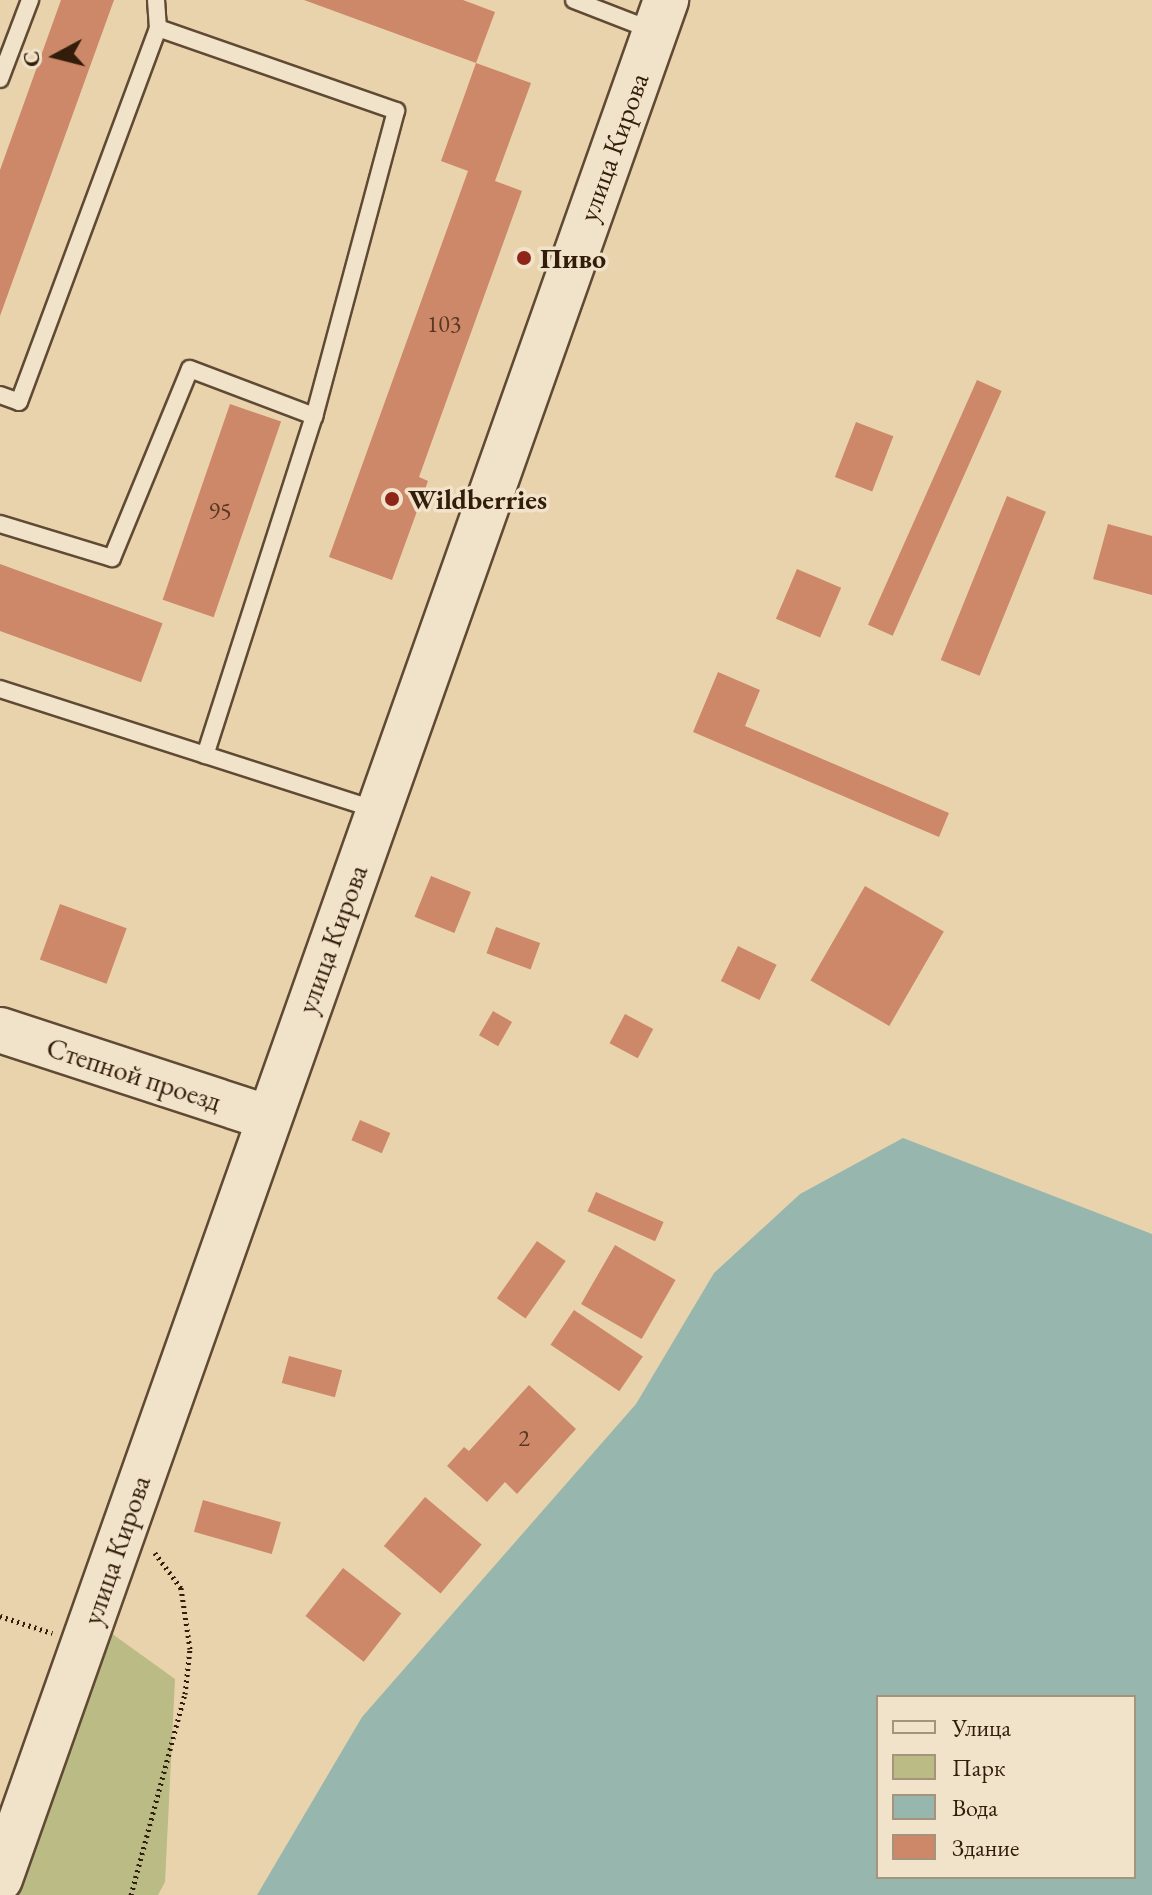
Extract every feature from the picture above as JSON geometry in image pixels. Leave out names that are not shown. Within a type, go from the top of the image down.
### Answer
[{"type":"main road","name":"улица Кирова","points":[[0,1879],[660,16]]},
{"type":"main road","name":"Степной проезд","points":[[0,1030],[269,1118]]},
{"type":"lane","points":[[0,79],[30,0]]},
{"type":"lane","points":[[0,395],[19,402],[158,28],[156,0]]},
{"type":"lane","points":[[574,0],[660,16]]},
{"type":"lane","points":[[158,28],[396,111],[314,416],[205,755]]},
{"type":"lane","points":[[0,524],[112,558],[190,369],[314,416]]},
{"type":"lane","points":[[0,689],[378,811]]},
{"type":"path","points":[[128,1517],[181,1588],[190,1649],[185,1694],[131,1895]]},
{"type":"path","points":[[0,1616],[83,1644]]},
{"type":"green space","points":[[111,1633],[175,1679],[165,1882],[158,1895],[18,1895]]},
{"type":"water","points":[[903,1138],[1152,1234],[1152,1895],[257,1895],[362,1717],[636,1404],[714,1273],[800,1194]]},
{"type":"building","points":[[61,0],[114,0],[0,316],[0,170]]},
{"type":"building","points":[[304,0],[463,0],[495,12],[476,63]]},
{"type":"building","points":[[476,63],[531,83],[495,181],[522,191],[419,477],[428,481],[392,580],[329,557],[468,171],[441,161]]},
{"type":"building","points":[[977,380],[1002,391],[893,636],[868,625]]},
{"type":"building","points":[[230,404],[281,422],[214,617],[163,600]]},
{"type":"building","points":[[856,422],[893,436],[872,491],[835,477]]},
{"type":"building","points":[[1007,496],[1046,512],[980,676],[941,660]]},
{"type":"building","points":[[1108,524],[1152,536],[1152,595],[1093,579]]},
{"type":"building","points":[[0,564],[163,623],[141,682],[0,631]]},
{"type":"building","points":[[797,569],[841,588],[820,637],[776,619]]},
{"type":"building","points":[[718,672],[760,690],[745,726],[949,813],[939,837],[693,732]]},
{"type":"building","points":[[431,876],[471,892],[454,933],[415,917]]},
{"type":"building","points":[[865,886],[944,932],[889,1026],[810,980]]},
{"type":"building","points":[[60,904],[127,928],[107,984],[40,959]]},
{"type":"building","points":[[496,927],[540,943],[531,969],[486,953]]},
{"type":"building","points":[[738,946],[777,965],[760,1000],[721,981]]},
{"type":"building","points":[[493,1011],[512,1022],[498,1046],[479,1035]]},
{"type":"building","points":[[625,1014],[653,1029],[638,1058],[610,1043]]},
{"type":"building","points":[[360,1120],[390,1133],[382,1153],[351,1140]]},
{"type":"building","points":[[596,1192],[664,1222],[655,1241],[587,1211]]},
{"type":"building","points":[[537,1241],[566,1261],[526,1318],[497,1298]]},
{"type":"building","points":[[615,1245],[676,1280],[642,1339],[581,1304]]},
{"type":"building","points":[[574,1310],[643,1356],[619,1391],[551,1345]]},
{"type":"building","points":[[289,1356],[342,1370],[335,1397],[282,1383]]},
{"type":"building","points":[[529,1385],[576,1429],[517,1494],[505,1482],[487,1502],[447,1466],[464,1447],[469,1451]]},
{"type":"building","points":[[425,1497],[482,1545],[441,1594],[384,1546]]},
{"type":"building","points":[[203,1500],[281,1522],[272,1554],[194,1532]]},
{"type":"building","points":[[343,1568],[401,1614],[364,1662],[305,1616]]},
{"type":"place","name":"Пиво","points":[[524,258]]},
{"type":"place","name":"Wildberries","points":[[392,499]]}]
